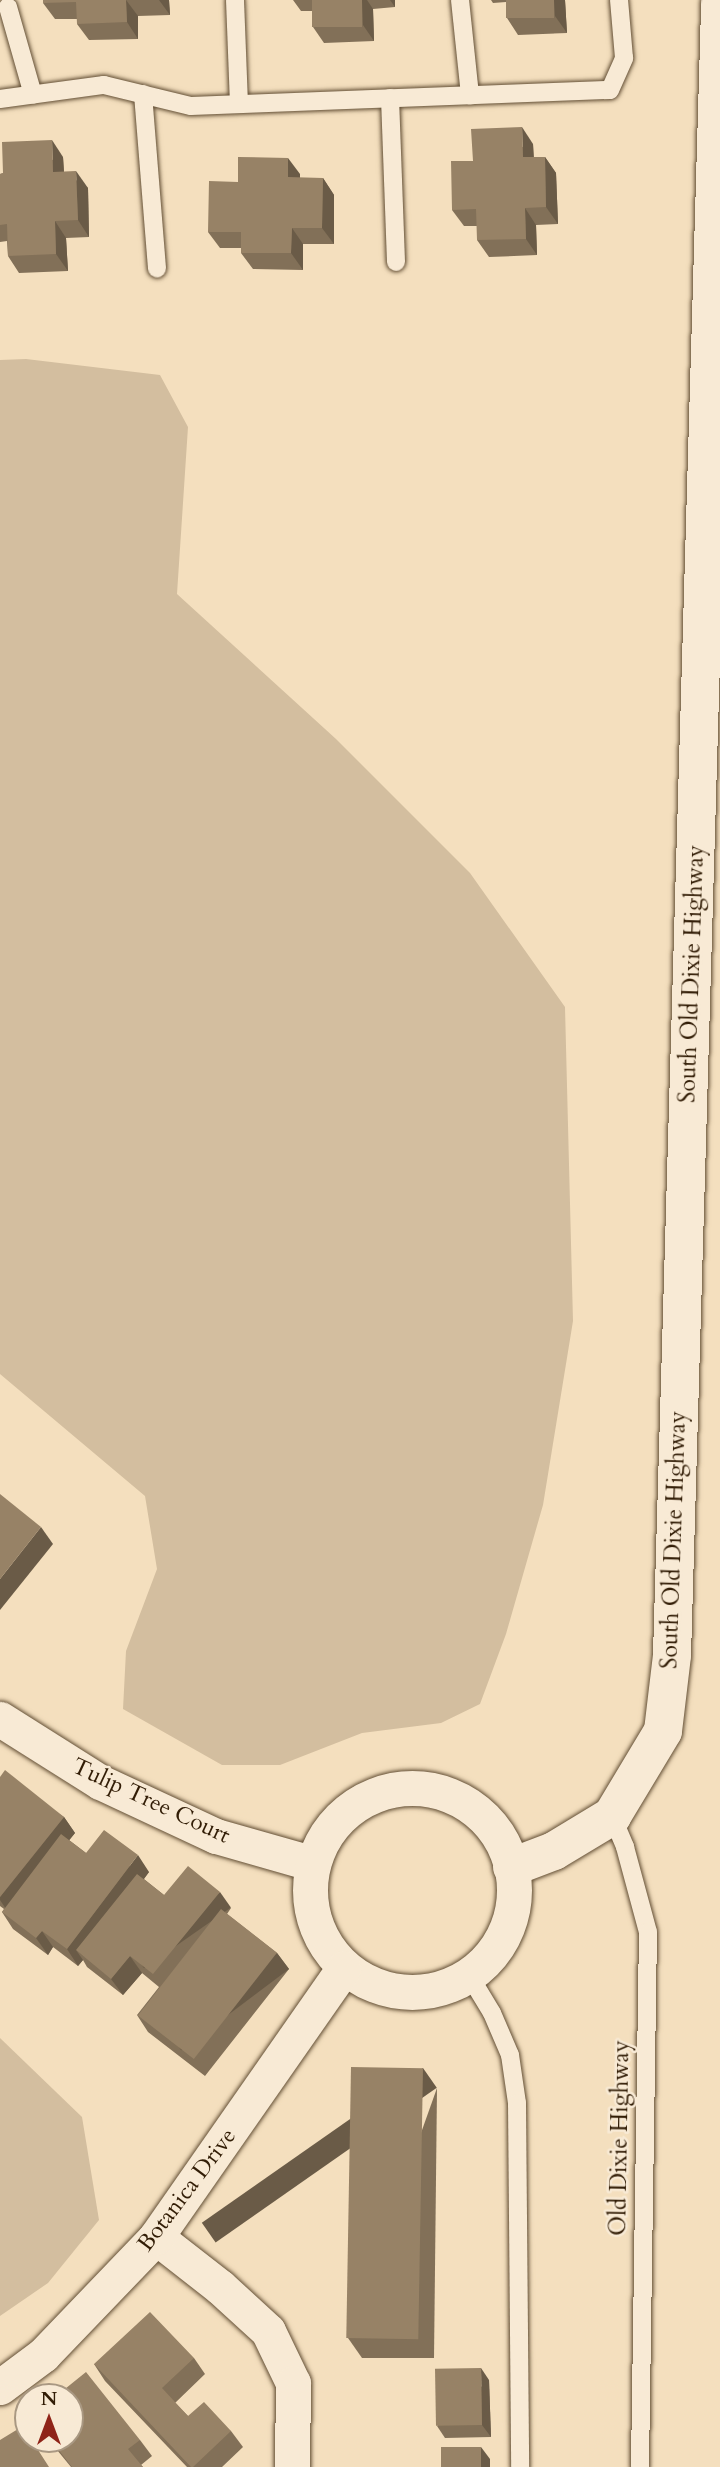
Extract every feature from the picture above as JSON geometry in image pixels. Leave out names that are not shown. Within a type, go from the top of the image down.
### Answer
[{"type":"street","name":"South Old Dixie Highway","points":[[512,1867],[554,1851],[612,1816],[663,1731],[672,1654],[720,5]]},
{"type":"street","name":"Tulip Tree Court","points":[[0,1719],[100,1782],[192,1825],[216,1836],[312,1863]]},
{"type":"street","points":[[395,1788],[429,1788],[458,1798],[481,1813],[496,1829],[512,1867],[514,1902],[505,1935],[484,1963],[469,1975],[420,1993],[379,1988],[344,1968],[325,1946],[314,1925],[308,1894],[312,1863],[333,1823],[361,1800],[395,1788]]},
{"type":"street","name":"Botanica Drive","points":[[0,2387],[43,2355],[156,2238],[344,1968]]},
{"type":"street","points":[[156,2238],[220,2287],[268,2330],[293,2382],[285,2461]]},
{"type":"lane","points":[[235,0],[239,104]]},
{"type":"lane","points":[[460,0],[470,95]]},
{"type":"lane","points":[[0,99],[104,85],[191,106],[610,90],[624,58],[619,0]]},
{"type":"lane","points":[[8,7],[33,94]]},
{"type":"lane","points":[[143,94],[157,268]]},
{"type":"lane","points":[[390,98],[396,262]]},
{"type":"lane","name":"Old Dixie Highway","points":[[612,1816],[625,1847],[648,1932],[640,2467]]},
{"type":"lane","points":[[469,1975],[492,2013],[510,2056],[517,2104],[520,2467]]},
{"type":"shaded area","points":[[26,359],[160,375],[188,427],[177,594],[336,739],[470,873],[565,1007],[573,1321],[543,1505],[506,1634],[480,1704],[441,1723],[362,1733],[280,1765],[222,1765],[123,1709],[126,1651],[157,1569],[145,1496],[0,1374],[0,360]]},
{"type":"shaded area","points":[[0,2038],[82,2117],[99,2220],[48,2283],[0,2316]]},
{"type":"building","points":[[43,0],[126,0],[127,22],[77,24],[76,2],[43,3]]},
{"type":"building","points":[[312,0],[362,0],[362,27],[312,27]]},
{"type":"building","points":[[506,0],[554,0],[554,18],[506,18]]},
{"type":"building","points":[[522,127],[523,157],[545,157],[546,207],[525,208],[526,239],[477,240],[476,209],[452,210],[451,161],[473,161],[471,129]]},
{"type":"building","points":[[52,140],[53,172],[76,171],[78,220],[55,221],[56,254],[8,256],[7,224],[0,225],[2,142]]},
{"type":"building","points":[[238,157],[288,158],[288,177],[323,178],[322,228],[292,228],[291,253],[241,253],[241,232],[208,232],[209,181],[238,182]]},
{"type":"building","points":[[0,1494],[41,1527],[0,1579]]},
{"type":"building","points":[[5,1770],[64,1817],[0,1897],[0,1777]]},
{"type":"building","points":[[104,1830],[138,1855],[67,1949],[42,1931],[36,1938],[2,1912],[61,1834],[86,1853]]},
{"type":"building","points":[[188,1866],[220,1892],[153,1974],[130,1956],[111,1979],[76,1950],[137,1874],[164,1895]]},
{"type":"building","points":[[221,1909],[277,1953],[194,2059],[138,2015]]},
{"type":"building","points":[[351,2067],[423,2068],[418,2339],[346,2338]]},
{"type":"building","points":[[150,2312],[194,2358],[162,2388],[188,2416],[204,2402],[231,2431],[193,2467],[94,2364]]},
{"type":"building","points":[[481,2368],[482,2425],[436,2426],[435,2369]]},
{"type":"building","points":[[86,2372],[140,2440],[128,2449],[143,2467],[72,2467],[61,2453],[84,2453],[84,2383],[72,2383]]},
{"type":"building","points":[[14,2431],[14,2453],[40,2453],[49,2467],[0,2467],[0,2440]]},
{"type":"building","points":[[441,2447],[481,2447],[481,2467],[441,2467]]}]
